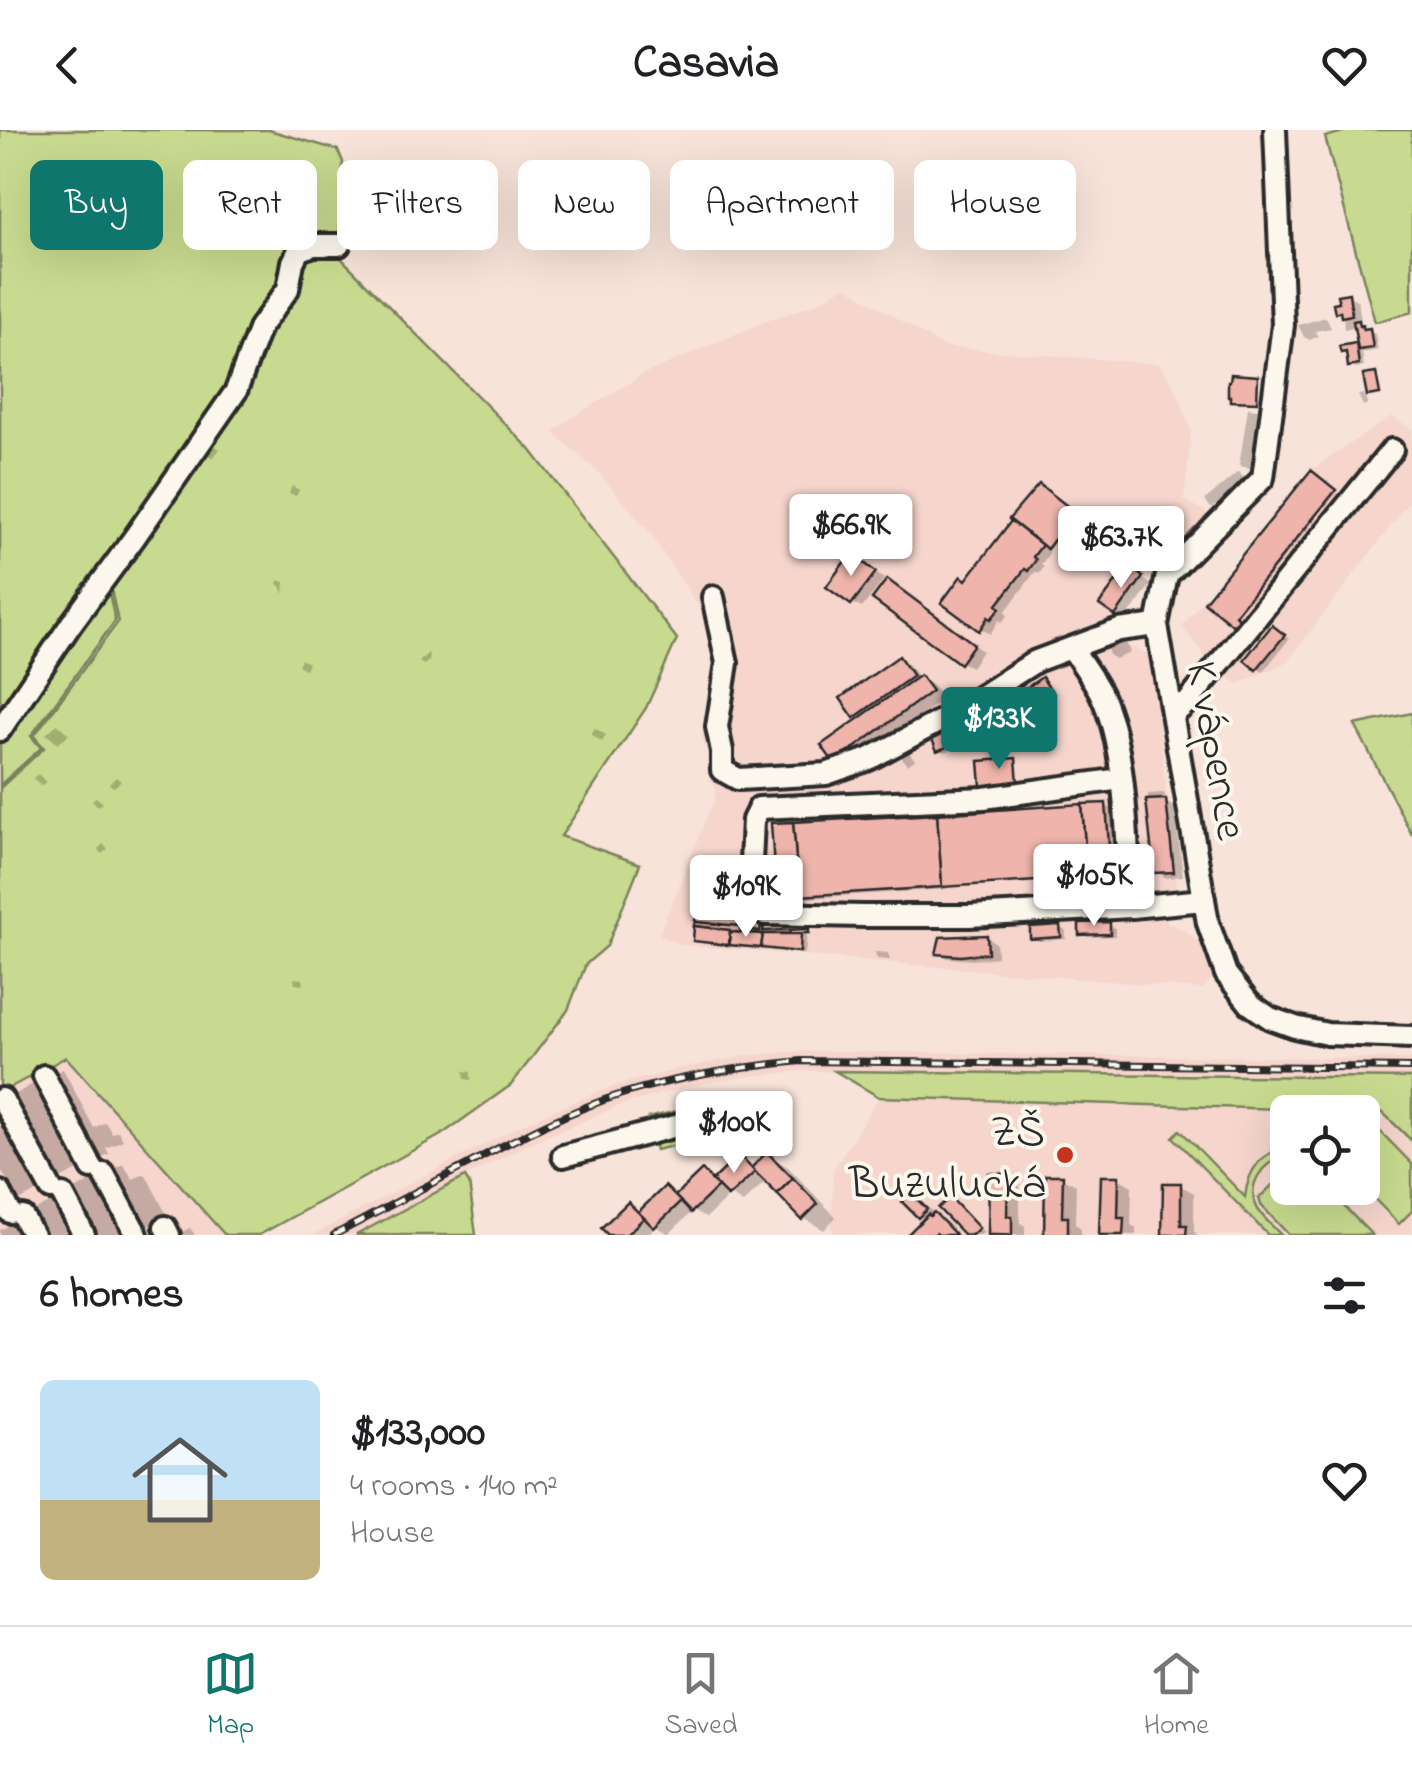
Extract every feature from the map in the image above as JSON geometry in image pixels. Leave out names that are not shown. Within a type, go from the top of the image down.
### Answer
[{"type":"street","name":"K vápence","points":[[1275,130],[1282,325],[1263,478],[1167,575],[1157,625],[1208,923],[1226,974],[1250,1004],[1270,1018],[1295,1027],[1326,1034],[1412,1037]]},
{"type":"street","points":[[0,730],[236,391],[260,327],[288,288],[299,250],[314,245],[337,245]]},
{"type":"street","points":[[1174,715],[1392,450]]},
{"type":"street","points":[[713,597],[727,662],[717,727],[722,770],[738,779],[826,774],[869,760],[955,713],[1036,661],[1120,630],[1157,625]]},
{"type":"street","points":[[1072,648],[1101,695],[1115,740],[1122,780],[1131,907]]},
{"type":"street","points":[[1122,780],[984,798],[759,808],[752,820],[749,905],[764,914],[969,916],[1204,900]]},
{"type":"street","points":[[44,1076],[138,1235]]},
{"type":"street","points":[[2,1099],[84,1235]]},
{"type":"street","points":[[563,1156],[706,1118]]},
{"type":"street","points":[[0,1192],[22,1221]]},
{"type":"shaded area","points":[[845,286],[943,347],[1160,364],[1177,390],[1191,431],[1184,500],[1206,512],[1194,541],[1181,554],[1156,565],[1143,577],[1115,617],[1124,644],[1152,656],[1176,888],[1165,895],[1167,922],[1204,947],[1214,977],[1202,989],[682,945],[659,935],[716,795],[702,734],[717,670],[713,638],[704,615],[650,533],[601,475],[553,432],[644,374],[818,303]]},
{"type":"shaded area","points":[[1392,416],[1412,430],[1412,498],[1287,662],[1238,684],[1215,668],[1182,626],[1311,470]]},
{"type":"shaded area","points":[[801,1051],[1412,1059],[1412,1078],[802,1071],[749,1076],[623,1104],[528,1144],[356,1235],[313,1235],[519,1126],[617,1085],[746,1056]]},
{"type":"shaded area","points":[[65,1057],[225,1235],[0,1235],[0,1093]]},
{"type":"shaded area","name":"ZŠ Buzulucká","points":[[879,1097],[1270,1109],[1270,1205],[1380,1205],[1380,1112],[1412,1141],[1412,1235],[836,1235],[832,1231],[833,1170]]},
{"type":"green space","points":[[0,130],[269,130],[338,150],[342,160],[337,160],[338,255],[529,448],[677,639],[646,708],[561,836],[640,864],[607,946],[586,964],[568,1010],[511,1085],[441,1135],[259,1235],[225,1235],[66,1057],[0,1093],[0,788],[44,748],[34,736],[118,622],[107,583],[115,621],[31,736],[41,748],[0,785]]},
{"type":"green space","points":[[1350,130],[1412,130],[1412,312],[1375,322],[1325,137]]},
{"type":"green space","points":[[1412,713],[1412,835],[1355,725]]},
{"type":"green space","points":[[835,1071],[1412,1078],[1412,1141],[1380,1112],[1380,1095],[1270,1095],[1270,1109],[879,1097]]},
{"type":"green space","points":[[719,1101],[727,1133],[656,1150],[648,1118]]},
{"type":"green space","points":[[1180,1130],[1245,1197],[1257,1165],[1270,1154],[1270,1163],[1255,1184],[1255,1202],[1281,1235],[1268,1235],[1173,1137]]},
{"type":"green space","points":[[1380,1131],[1412,1164],[1412,1211],[1399,1224],[1380,1204]]},
{"type":"green space","points":[[465,1177],[476,1235],[356,1235]]},
{"type":"green space","points":[[1270,1187],[1270,1205],[1343,1205],[1372,1235],[1289,1235],[1259,1198]]},
{"type":"building","points":[[1349,293],[1352,315],[1341,317],[1340,311],[1335,313],[1333,303],[1339,302],[1337,295]]},
{"type":"building","points":[[1359,320],[1363,329],[1370,328],[1373,348],[1358,350],[1353,321]]},
{"type":"building","points":[[1356,343],[1359,365],[1348,367],[1346,352],[1341,353],[1339,346]]},
{"type":"building","points":[[1376,373],[1380,394],[1367,396],[1363,375]]},
{"type":"building","points":[[1231,374],[1258,376],[1257,402],[1230,401]]},
{"type":"building","points":[[1311,470],[1336,490],[1235,615],[1241,620],[1235,627],[1204,602]]},
{"type":"building","points":[[1039,484],[1075,512],[1047,549],[1009,519]]},
{"type":"building","points":[[1011,521],[1042,545],[1028,571],[1025,569],[997,605],[1000,608],[979,631],[941,603],[961,576],[966,580]]},
{"type":"building","points":[[851,553],[876,572],[851,605],[826,587]]},
{"type":"building","points":[[1128,565],[1143,577],[1115,616],[1099,605]]},
{"type":"building","points":[[887,579],[974,644],[960,664],[872,599]]},
{"type":"building","points":[[1272,625],[1285,635],[1256,670],[1244,660]]},
{"type":"building","points":[[899,656],[913,676],[854,718],[840,698]]},
{"type":"building","points":[[920,675],[932,691],[834,763],[821,745]]},
{"type":"building","points":[[1042,677],[1049,688],[989,730],[982,719]]},
{"type":"building","points":[[966,723],[972,737],[937,751],[931,737]]},
{"type":"building","points":[[1016,758],[1018,784],[981,786],[979,761]]},
{"type":"building","points":[[1166,799],[1174,872],[1154,873],[1146,800]]},
{"type":"building","points":[[1106,803],[1111,876],[1087,878],[1082,804]]},
{"type":"building","points":[[1082,804],[1087,878],[942,887],[937,814]]},
{"type":"building","points":[[937,814],[942,887],[799,896],[793,822]]},
{"type":"building","points":[[793,822],[799,896],[776,898],[771,823]]},
{"type":"building","points":[[695,920],[760,931],[761,926],[763,931],[809,929],[809,933],[730,932],[694,926]]},
{"type":"building","points":[[1110,922],[1110,934],[1079,935],[1079,923]]},
{"type":"building","points":[[1060,925],[1061,937],[1030,939],[1030,927]]},
{"type":"building","points":[[694,926],[730,930],[729,945],[693,941]]},
{"type":"building","points":[[730,932],[763,934],[761,948],[729,945]]},
{"type":"building","points":[[763,934],[801,934],[800,952],[761,948]]},
{"type":"building","points":[[987,935],[988,953],[936,954],[940,937]]},
{"type":"building","points":[[767,1152],[793,1178],[777,1194],[751,1168]]},
{"type":"building","points":[[739,1155],[755,1172],[728,1197],[712,1181]]},
{"type":"building","points":[[702,1170],[718,1187],[691,1213],[675,1196]]},
{"type":"building","points":[[989,1173],[1008,1174],[1007,1216],[1012,1216],[1012,1235],[988,1235]]},
{"type":"building","points":[[1045,1175],[1063,1175],[1062,1217],[1068,1217],[1068,1235],[1044,1235]]},
{"type":"building","points":[[1101,1176],[1119,1176],[1118,1218],[1124,1218],[1123,1235],[1099,1235]]},
{"type":"building","points":[[793,1178],[818,1204],[802,1220],[777,1194]]},
{"type":"building","points":[[1163,1183],[1181,1183],[1181,1225],[1187,1225],[1186,1235],[1162,1235]]},
{"type":"building","points":[[665,1186],[681,1202],[654,1228],[638,1212]]},
{"type":"building","points":[[911,1193],[927,1209],[918,1218],[902,1202]]},
{"type":"building","points":[[950,1197],[979,1228],[972,1235],[964,1235],[938,1208]]},
{"type":"building","points":[[628,1202],[644,1218],[626,1235],[608,1235],[601,1228]]},
{"type":"building","points":[[934,1212],[956,1235],[907,1235],[928,1214]]},
{"type":"railway","points":[[334,1235],[511,1141],[584,1108],[644,1088],[733,1069],[801,1061],[1412,1068]]},
{"type":"place","name":"ZŠ Buzulucká","points":[[1065,1155]]}]
